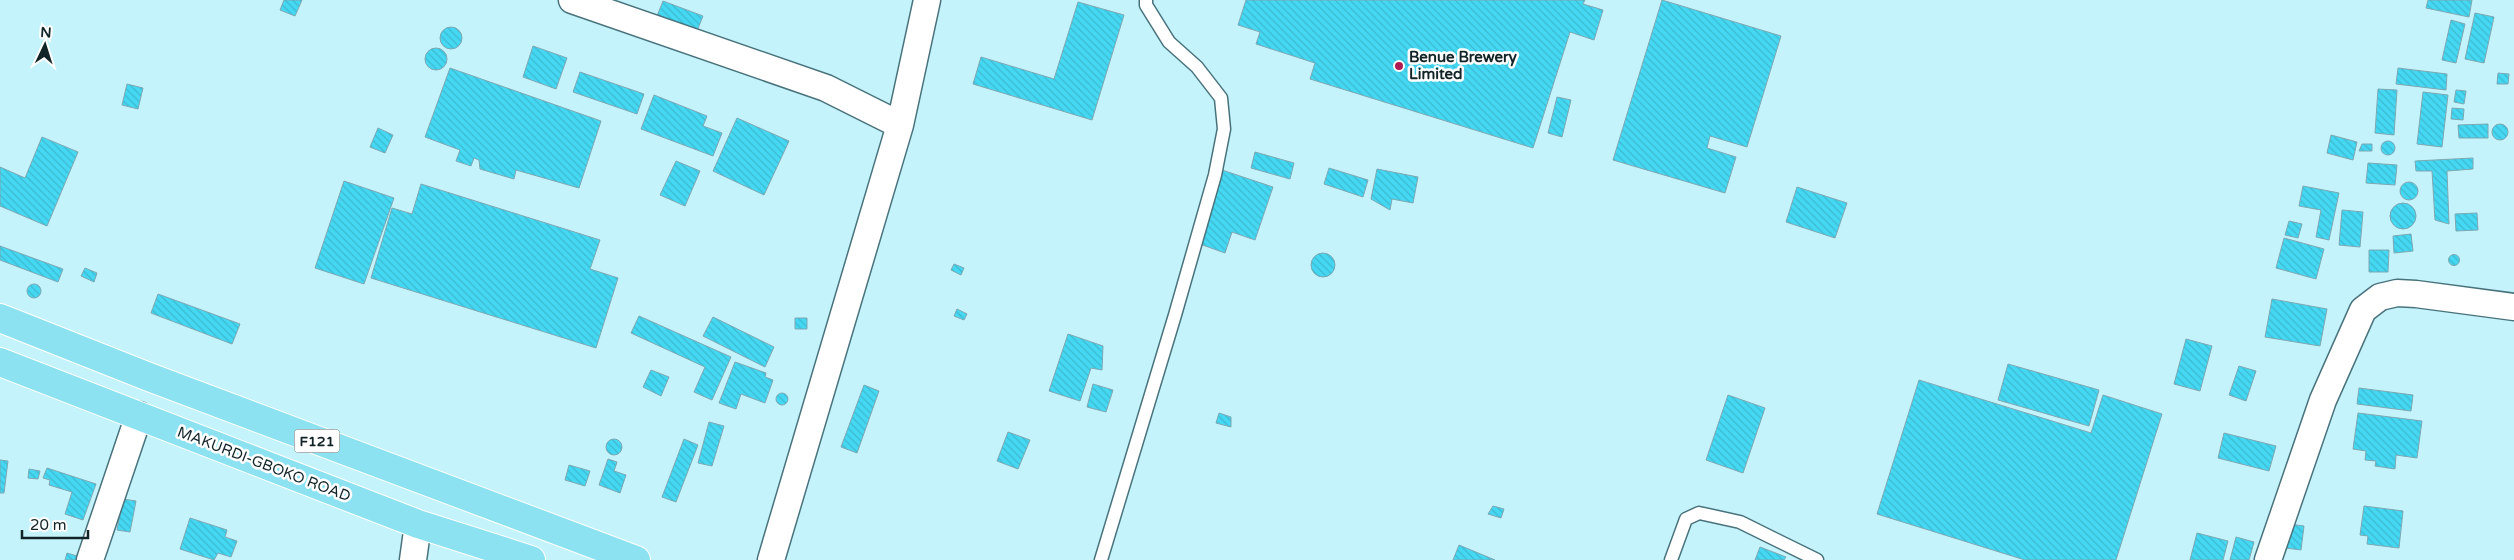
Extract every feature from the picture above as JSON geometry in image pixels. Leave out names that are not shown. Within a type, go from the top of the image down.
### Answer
[{"type":"main road","name":"F121","points":[[0,318],[158,380],[636,560]]},
{"type":"main road","name":"MAKURDI-GBOKO ROAD","points":[[0,362],[418,524],[531,560]]},
{"type":"street","points":[[572,0],[826,88],[900,125]]},
{"type":"street","points":[[771,560],[900,125],[926,0]]},
{"type":"street","points":[[2268,560],[2324,400],[2363,310],[2380,297],[2397,294],[2425,295],[2514,306]]},
{"type":"street","points":[[90,560],[139,415]]},
{"type":"street","points":[[413,560],[418,524]]},
{"type":"lane","points":[[1101,560],[1215,175],[1224,129],[1222,98],[1197,68],[1169,42],[1146,5],[1146,0]]},
{"type":"lane","points":[[1671,560],[1686,519],[1699,513],[1740,522],[1818,560]]},
{"type":"building","points":[[284,0],[302,0],[295,16],[280,10]]},
{"type":"building","points":[[1246,0],[1585,0],[1583,4],[1603,10],[1594,40],[1570,32],[1533,148],[1310,79],[1315,63],[1256,44],[1260,32],[1238,25]]},
{"type":"building","points":[[1662,0],[1781,36],[1747,147],[1710,136],[1707,148],[1736,157],[1725,193],[1613,160]]},
{"type":"building","points":[[2428,0],[2472,0],[2469,17],[2426,8]]},
{"type":"building","points":[[663,1],[703,16],[697,31],[657,16]]},
{"type":"building","points":[[1078,2],[1124,15],[1092,120],[973,84],[981,57],[1054,79]]},
{"type":"building","points":[[2475,13],[2494,17],[2484,63],[2465,59]]},
{"type":"building","points":[[2451,20],[2465,24],[2456,63],[2442,60]]},
{"type":"building","points":[[451,27],[459,30],[462,38],[459,46],[451,49],[443,46],[440,38],[443,30]]},
{"type":"building","points":[[533,46],[567,58],[556,89],[523,77]]},
{"type":"building","points":[[436,48],[444,51],[447,59],[444,67],[436,70],[428,67],[425,59],[428,51]]},
{"type":"building","points":[[450,68],[601,121],[579,188],[516,170],[514,179],[480,169],[479,160],[474,158],[471,166],[456,161],[460,150],[425,137]]},
{"type":"building","points":[[2398,68],[2447,74],[2446,90],[2396,84]]},
{"type":"building","points":[[580,72],[644,94],[637,114],[573,92]]},
{"type":"building","points":[[2498,73],[2509,74],[2508,84],[2497,84]]},
{"type":"building","points":[[127,84],[143,88],[138,109],[122,105]]},
{"type":"building","points":[[2378,89],[2397,90],[2394,135],[2375,133]]},
{"type":"building","points":[[2456,90],[2466,91],[2464,104],[2454,102]]},
{"type":"building","points":[[2423,92],[2448,95],[2442,147],[2417,144]]},
{"type":"building","points":[[654,95],[707,116],[703,126],[722,133],[713,156],[641,129]]},
{"type":"building","points":[[1557,97],[1571,100],[1562,137],[1548,133]]},
{"type":"building","points":[[2452,108],[2464,109],[2463,120],[2451,119]]},
{"type":"building","points":[[737,118],[789,141],[764,195],[713,171]]},
{"type":"building","points":[[2488,124],[2488,138],[2459,138],[2458,125]]},
{"type":"building","points":[[2500,124],[2506,126],[2508,132],[2506,138],[2500,140],[2494,138],[2492,132],[2494,126]]},
{"type":"building","points":[[378,128],[393,135],[385,153],[370,147]]},
{"type":"building","points":[[2331,135],[2357,142],[2353,160],[2327,153]]},
{"type":"building","points":[[42,137],[78,152],[47,226],[0,206],[0,167],[25,178]]},
{"type":"building","points":[[2388,141],[2393,143],[2395,148],[2393,153],[2388,155],[2383,153],[2381,148],[2383,143]]},
{"type":"building","points":[[2362,144],[2372,144],[2372,151],[2359,151]]},
{"type":"building","points":[[1255,152],[1294,163],[1290,179],[1251,168]]},
{"type":"building","points":[[2473,158],[2473,169],[2447,171],[2449,224],[2435,220],[2432,171],[2416,171],[2415,161]]},
{"type":"building","points":[[676,161],[700,171],[685,206],[660,195]]},
{"type":"building","points":[[2368,163],[2397,165],[2395,185],[2366,183]]},
{"type":"building","points":[[1329,168],[1368,180],[1363,197],[1324,184]]},
{"type":"building","points":[[1377,169],[1418,177],[1413,203],[1392,199],[1390,210],[1371,199]]},
{"type":"building","points":[[1222,170],[1273,187],[1255,240],[1232,232],[1225,253],[1197,243]]},
{"type":"building","points":[[344,181],[394,198],[364,284],[315,268]]},
{"type":"building","points":[[2409,182],[2415,185],[2418,191],[2415,197],[2409,200],[2403,197],[2400,191],[2403,185]]},
{"type":"building","points":[[421,184],[600,240],[590,269],[618,278],[596,348],[371,278],[392,208],[412,214]]},
{"type":"building","points":[[2303,186],[2339,193],[2329,240],[2316,237],[2321,210],[2299,206]]},
{"type":"building","points":[[1797,187],[1847,203],[1835,238],[1786,222]]},
{"type":"building","points":[[2403,203],[2412,207],[2416,216],[2412,225],[2403,229],[2394,225],[2390,216],[2394,207]]},
{"type":"building","points":[[2342,210],[2363,212],[2360,247],[2339,245]]},
{"type":"building","points":[[2477,213],[2478,230],[2456,231],[2455,214]]},
{"type":"building","points":[[2289,221],[2302,224],[2298,238],[2285,235]]},
{"type":"building","points":[[2411,234],[2413,251],[2394,253],[2393,236]]},
{"type":"building","points":[[2284,238],[2324,249],[2316,279],[2276,268]]},
{"type":"building","points":[[0,246],[63,269],[58,282],[0,260]]},
{"type":"building","points":[[2369,250],[2389,250],[2388,272],[2369,272]]},
{"type":"building","points":[[1323,253],[1328,254],[1334,260],[1334,270],[1328,276],[1323,277],[1318,276],[1312,270],[1311,265],[1312,260],[1318,254]]},
{"type":"building","points":[[2452,255],[2456,255],[2459,260],[2458,264],[2452,265],[2449,262],[2449,258]]},
{"type":"building","points":[[954,264],[964,268],[961,275],[951,270]]},
{"type":"building","points":[[85,268],[97,273],[94,282],[81,276]]},
{"type":"building","points":[[34,284],[39,286],[41,291],[39,296],[34,298],[29,296],[27,291],[29,286]]},
{"type":"building","points":[[158,294],[240,324],[232,344],[151,313]]},
{"type":"building","points":[[2272,299],[2327,309],[2320,346],[2265,337]]},
{"type":"building","points":[[957,309],[967,314],[964,320],[954,316]]},
{"type":"building","points":[[639,316],[731,357],[712,400],[694,392],[705,367],[631,333]]},
{"type":"building","points":[[713,317],[774,347],[765,367],[703,336]]},
{"type":"building","points":[[795,318],[807,318],[807,329],[795,329]]},
{"type":"building","points":[[1068,334],[1103,346],[1102,370],[1091,368],[1080,401],[1049,391]]},
{"type":"building","points":[[2186,339],[2212,346],[2200,391],[2174,384]]},
{"type":"building","points":[[735,362],[766,373],[765,377],[773,380],[765,403],[741,394],[736,409],[719,403]]},
{"type":"building","points":[[2008,364],[2099,390],[2089,426],[1998,400]]},
{"type":"building","points":[[2239,366],[2256,371],[2246,401],[2229,395]]},
{"type":"building","points":[[651,370],[669,377],[661,396],[643,387]]},
{"type":"building","points":[[1919,380],[2091,433],[2103,395],[2162,414],[2116,560],[2025,560],[1877,514]]},
{"type":"building","points":[[1093,384],[1113,390],[1106,412],[1087,407]]},
{"type":"building","points":[[864,385],[879,391],[857,453],[841,447]]},
{"type":"building","points":[[2359,388],[2413,395],[2411,411],[2357,404]]},
{"type":"building","points":[[782,393],[788,399],[782,405],[776,399]]},
{"type":"building","points":[[1728,395],[1765,408],[1743,473],[1706,460]]},
{"type":"building","points":[[1219,413],[1231,417],[1231,427],[1216,423]]},
{"type":"building","points":[[2358,413],[2422,421],[2417,458],[2396,455],[2395,469],[2375,466],[2376,461],[2365,460],[2366,451],[2353,449]]},
{"type":"building","points":[[709,422],[724,426],[712,466],[698,463]]},
{"type":"building","points":[[1008,432],[1030,440],[1018,469],[997,461]]},
{"type":"building","points":[[2224,433],[2276,446],[2269,471],[2218,458]]},
{"type":"building","points":[[614,439],[622,447],[614,455],[606,447]]},
{"type":"building","points":[[684,439],[698,445],[676,502],[662,497]]},
{"type":"building","points":[[608,459],[617,462],[614,471],[626,475],[620,493],[599,485]]},
{"type":"building","points":[[0,460],[8,461],[4,493],[0,493]]},
{"type":"building","points":[[569,465],[590,471],[585,486],[565,480]]},
{"type":"building","points":[[47,468],[96,484],[83,520],[65,514],[72,492],[49,485],[50,480],[43,478]]},
{"type":"building","points":[[29,469],[40,471],[38,479],[28,478]]},
{"type":"building","points":[[123,499],[136,501],[130,532],[117,530]]},
{"type":"building","points":[[1493,506],[1504,509],[1501,518],[1488,514]]},
{"type":"building","points":[[2364,506],[2403,511],[2399,548],[2367,544],[2368,536],[2360,535]]},
{"type":"building","points":[[190,518],[227,530],[225,537],[237,541],[231,557],[218,553],[214,560],[180,549]]},
{"type":"building","points":[[2289,524],[2304,526],[2301,550],[2286,548]]},
{"type":"building","points":[[2197,533],[2228,541],[2223,560],[2190,560]]},
{"type":"building","points":[[2236,537],[2254,542],[2249,560],[2230,560]]},
{"type":"building","points":[[1459,545],[1495,560],[1453,560]]},
{"type":"building","points":[[1760,547],[1786,557],[1784,560],[1755,560]]},
{"type":"building","points":[[67,553],[77,556],[76,560],[65,560]]},
{"type":"place","name":"Benue Brewery Limited","points":[[1399,66]]}]
